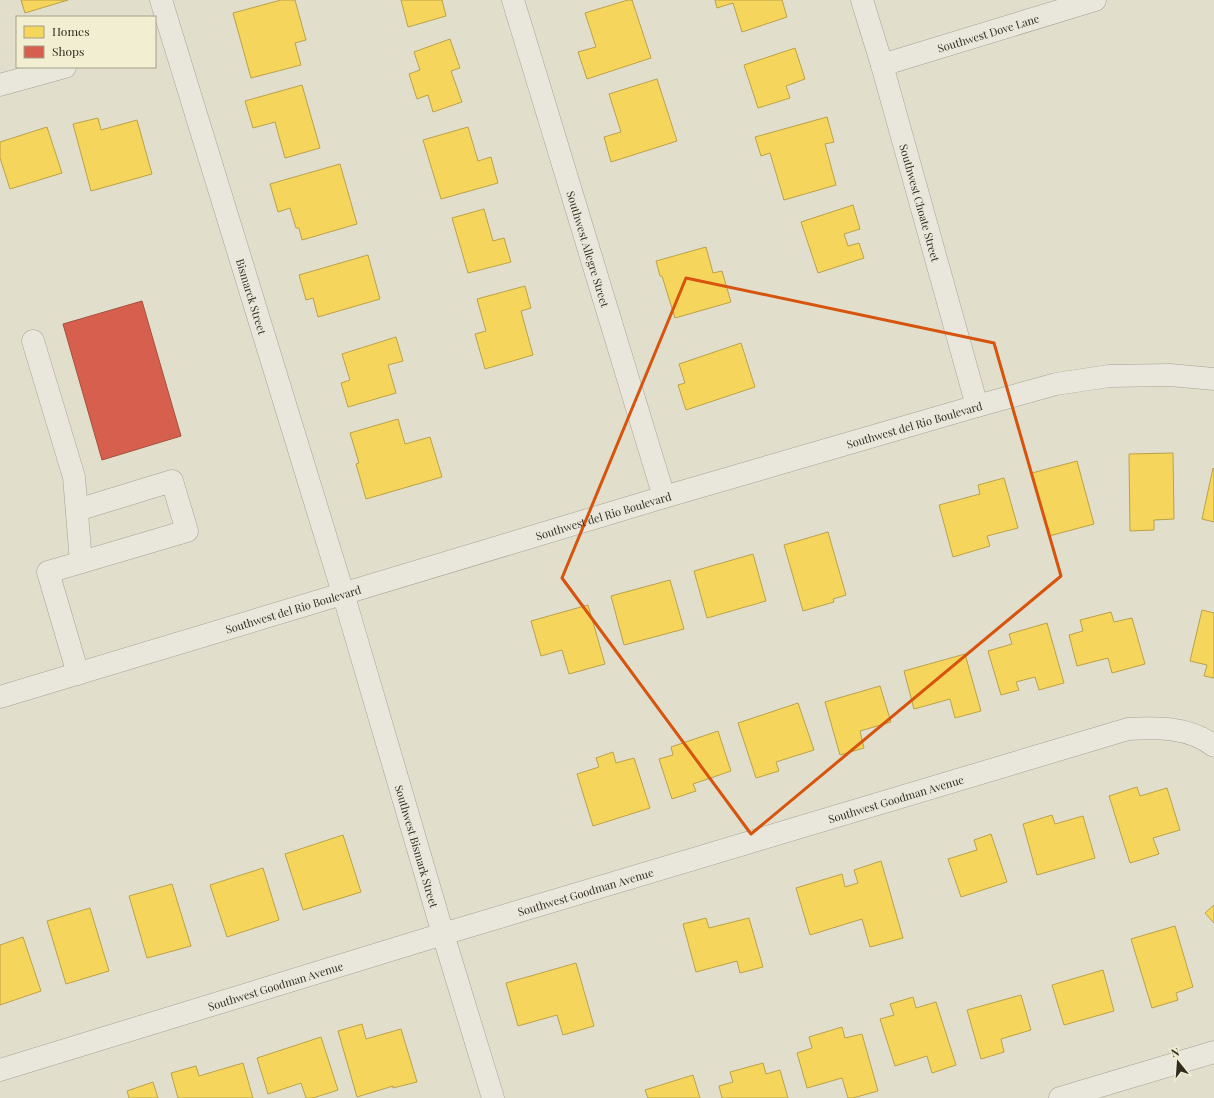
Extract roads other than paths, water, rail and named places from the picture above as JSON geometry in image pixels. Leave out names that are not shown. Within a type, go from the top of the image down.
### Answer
[{"type":"street","name":"Bismarck Street","points":[[161,0],[163,39],[343,593]]},
{"type":"street","name":"Southwest Allegre Street","points":[[513,0],[664,497]]},
{"type":"street","name":"Southwest Choate Street","points":[[862,0],[882,65],[977,406]]},
{"type":"street","name":"Southwest Dove Lane","points":[[882,65],[1095,0]]},
{"type":"street","points":[[0,85],[61,68]]},
{"type":"street","points":[[33,341],[74,477],[81,562]]},
{"type":"street","name":"Southwest del Rio Boulevard","points":[[0,697],[664,497],[1056,384],[1109,376],[1170,375],[1214,379]]},
{"type":"street","points":[[77,510],[172,482],[188,531],[48,572],[78,674]]},
{"type":"street","name":"Southwest Bismark Street","points":[[343,593],[443,934],[493,1098]]},
{"type":"street","name":"Southwest Goodman Avenue","points":[[0,1070],[443,934],[1128,729],[1152,727],[1174,729],[1191,734],[1214,746]]},
{"type":"street","points":[[1060,1098],[1214,1052]]}]
